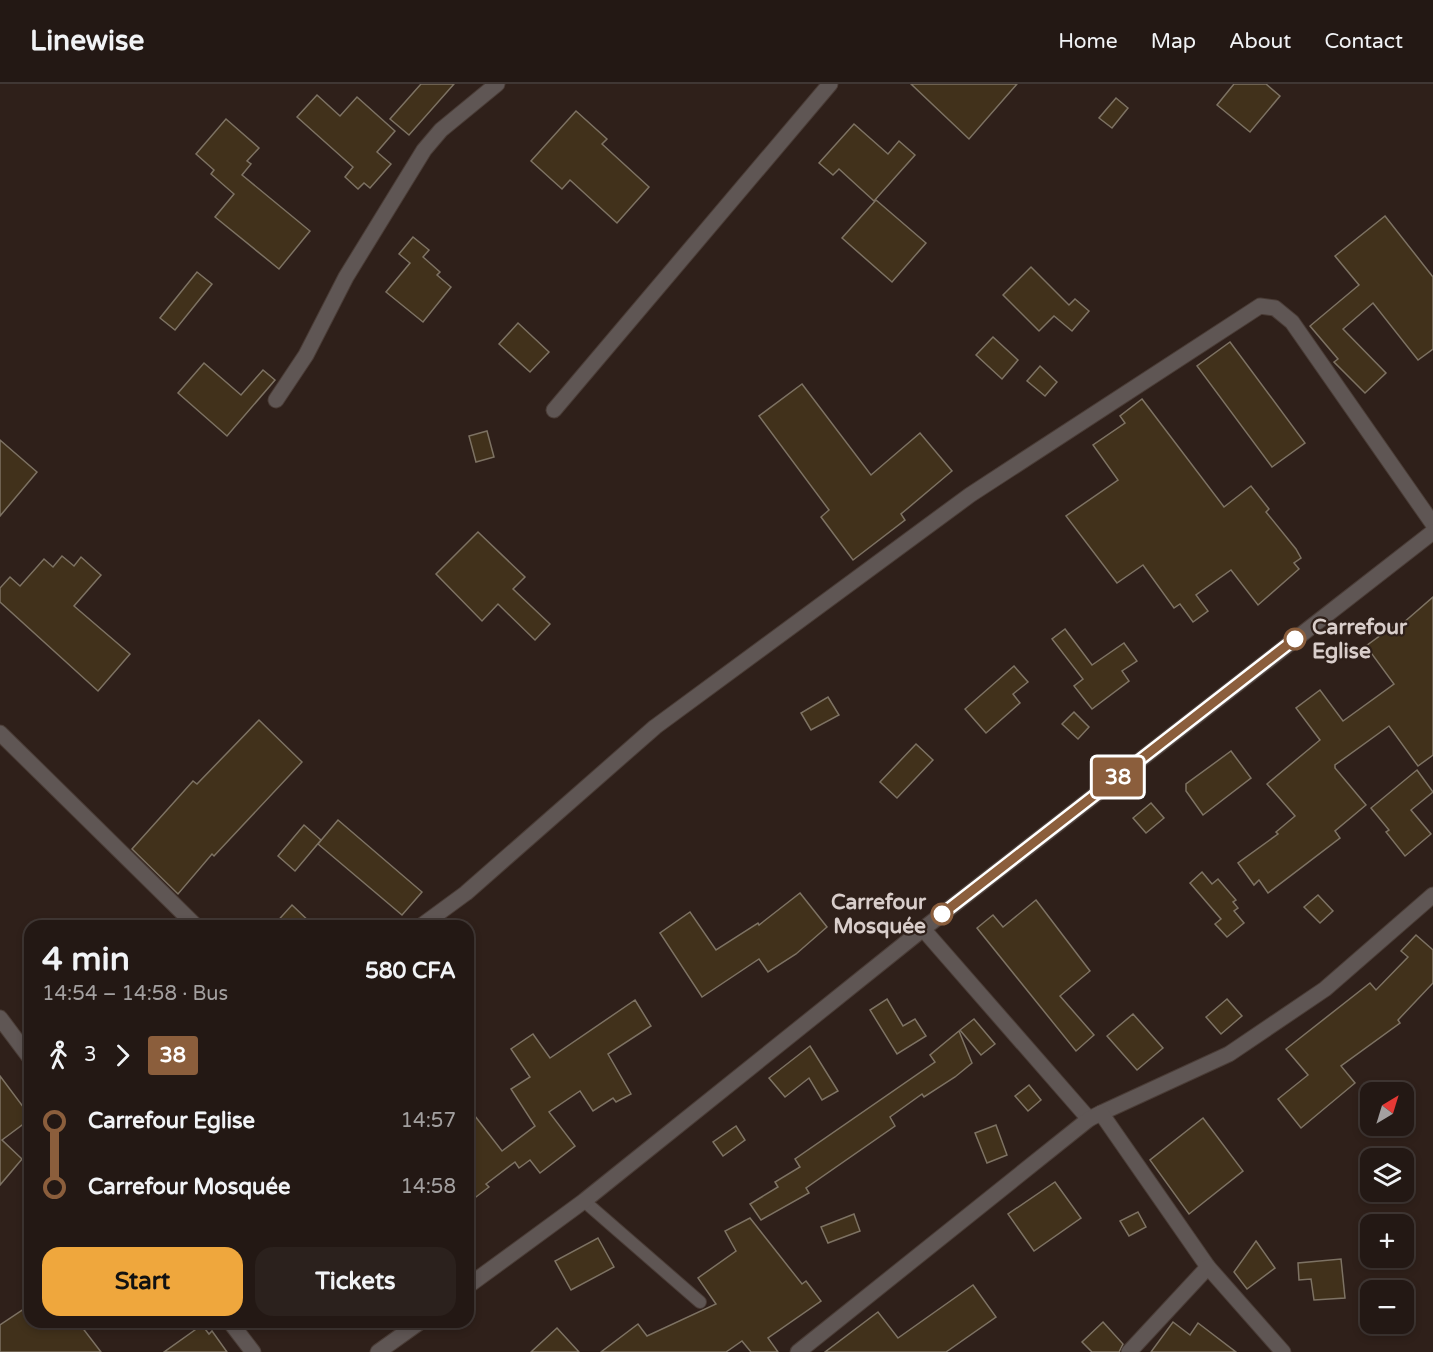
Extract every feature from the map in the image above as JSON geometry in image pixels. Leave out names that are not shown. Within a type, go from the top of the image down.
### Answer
[{"type":"street","points":[[276,400],[306,355],[346,277],[424,150],[441,130],[497,84]]},
{"type":"street","points":[[554,410],[830,84]]},
{"type":"street","points":[[429,920],[466,893],[655,727],[970,495],[1260,306],[1275,308],[1292,322],[1433,524]]},
{"type":"street","points":[[474,1282],[584,1201],[923,928],[1433,531]]},
{"type":"street","points":[[0,733],[190,920]]},
{"type":"street","points":[[798,1352],[1095,1116],[1229,1054],[1325,989],[1433,895]]},
{"type":"street","points":[[923,928],[1095,1116],[1208,1267],[1283,1352]]},
{"type":"street","points":[[0,1018],[24,1050]]},
{"type":"street","points":[[1129,1352],[1208,1267]]},
{"type":"street","points":[[235,1328],[253,1352]]},
{"type":"street","points":[[378,1352],[412,1328]]},
{"type":"lane","points":[[584,1201],[700,1302]]},
{"type":"building","points":[[421,84],[454,84],[409,135],[390,119]]},
{"type":"building","points":[[911,84],[1017,84],[969,139]]},
{"type":"building","points":[[1234,84],[1266,84],[1280,96],[1250,132],[1217,105]]},
{"type":"building","points":[[317,95],[340,116],[357,97],[395,131],[377,152],[391,164],[370,188],[364,183],[358,189],[345,177],[353,167],[297,117]]},
{"type":"building","points":[[1116,98],[1128,108],[1112,128],[1099,118]]},
{"type":"building","points":[[576,111],[607,139],[602,144],[649,187],[617,223],[570,180],[562,189],[531,161]]},
{"type":"building","points":[[226,119],[259,148],[247,161],[251,164],[242,175],[310,231],[279,269],[215,217],[234,194],[211,174],[214,170],[196,154]]},
{"type":"building","points":[[854,124],[888,154],[899,141],[915,155],[874,201],[839,169],[833,175],[819,163]]},
{"type":"building","points":[[876,200],[926,243],[892,282],[842,238]]},
{"type":"building","points":[[1385,216],[1433,277],[1433,349],[1418,360],[1373,303],[1343,329],[1386,373],[1365,393],[1334,362],[1338,359],[1310,326],[1359,285],[1335,256]]},
{"type":"building","points":[[413,237],[429,250],[423,257],[440,272],[437,275],[451,287],[423,322],[386,292],[410,263],[399,254]]},
{"type":"building","points":[[1031,267],[1069,305],[1075,299],[1089,311],[1072,331],[1054,316],[1039,331],[1003,295]]},
{"type":"building","points":[[197,272],[212,284],[175,330],[160,318]]},
{"type":"building","points":[[518,323],[549,352],[530,372],[499,344]]},
{"type":"building","points":[[993,337],[1018,360],[1002,379],[976,355]]},
{"type":"building","points":[[1230,342],[1305,443],[1272,467],[1197,366]]},
{"type":"building","points":[[204,363],[241,395],[263,370],[275,380],[227,436],[178,393]]},
{"type":"building","points":[[1040,366],[1057,382],[1045,396],[1027,381]]},
{"type":"building","points":[[802,384],[871,475],[920,433],[952,471],[901,514],[905,520],[853,560],[821,517],[829,510],[759,416]]},
{"type":"building","points":[[1142,399],[1224,507],[1251,486],[1269,509],[1266,512],[1296,549],[1301,558],[1294,563],[1299,569],[1258,605],[1231,570],[1196,595],[1208,611],[1193,622],[1180,604],[1174,608],[1143,565],[1117,583],[1066,516],[1118,480],[1093,445],[1125,423],[1120,416]]},
{"type":"building","points":[[487,431],[494,457],[476,462],[469,436]]},
{"type":"building","points":[[0,440],[37,472],[0,516]]},
{"type":"building","points":[[478,532],[525,577],[513,589],[550,624],[535,640],[498,604],[482,621],[436,574]]},
{"type":"building","points":[[62,556],[74,566],[81,557],[101,575],[74,606],[130,654],[98,691],[0,602],[0,588],[10,577],[20,586],[44,559],[53,567]]},
{"type":"building","points":[[1433,597],[1433,755],[1418,766],[1389,726],[1335,765],[1335,768],[1366,805],[1335,831],[1340,838],[1268,893],[1259,880],[1254,885],[1238,863],[1278,834],[1276,832],[1295,816],[1267,784],[1320,740],[1296,708],[1320,690],[1343,721],[1394,684],[1366,646],[1392,627],[1395,630]]},
{"type":"building","points":[[1065,629],[1092,665],[1124,643],[1137,661],[1122,671],[1129,681],[1092,709],[1074,686],[1083,679],[1052,639]]},
{"type":"building","points":[[1014,666],[1028,682],[1013,694],[1020,703],[986,733],[965,709]]},
{"type":"building","points":[[828,697],[839,715],[811,730],[801,713]]},
{"type":"building","points":[[1074,712],[1089,727],[1078,739],[1062,724]]},
{"type":"building","points":[[259,720],[302,762],[214,856],[212,854],[178,894],[132,849],[193,781],[197,784]]},
{"type":"building","points":[[916,744],[933,760],[897,798],[880,782]]},
{"type":"building","points":[[1231,751],[1251,778],[1203,815],[1186,791],[1186,784]]},
{"type":"building","points":[[1417,770],[1433,792],[1411,810],[1431,834],[1405,856],[1386,832],[1389,830],[1371,808]]},
{"type":"building","points":[[1151,803],[1164,818],[1146,833],[1133,818]]},
{"type":"building","points":[[338,820],[422,892],[402,915],[318,844]]},
{"type":"building","points":[[304,825],[321,840],[295,871],[278,856]]},
{"type":"building","points":[[1202,872],[1212,884],[1218,879],[1236,900],[1233,902],[1238,908],[1234,911],[1244,923],[1227,937],[1215,924],[1221,919],[1190,883]]},
{"type":"building","points":[[800,893],[827,927],[796,954],[768,972],[759,959],[702,997],[660,933],[690,912],[716,950],[758,923],[759,925]]},
{"type":"building","points":[[1318,895],[1333,911],[1320,923],[1304,907]]},
{"type":"building","points":[[1036,900],[1090,971],[1060,996],[1094,1035],[1076,1051],[977,928],[993,915],[1003,927]]},
{"type":"building","points":[[292,905],[308,920],[278,920]]},
{"type":"building","points":[[1416,935],[1433,950],[1433,983],[1398,1020],[1400,1023],[1341,1066],[1355,1083],[1301,1128],[1278,1099],[1308,1075],[1286,1049],[1370,983],[1376,990],[1408,957],[1401,951]]},
{"type":"building","points":[[887,999],[903,1026],[915,1019],[926,1036],[897,1054],[870,1010]]},
{"type":"building","points":[[1227,999],[1242,1016],[1221,1034],[1206,1017]]},
{"type":"building","points":[[635,1000],[651,1026],[608,1054],[631,1094],[616,1102],[613,1098],[593,1111],[580,1091],[549,1112],[575,1146],[540,1173],[530,1160],[519,1168],[515,1162],[486,1184],[489,1187],[474,1198],[474,1115],[502,1151],[535,1126],[511,1089],[530,1077],[511,1049],[533,1034],[550,1058]]},
{"type":"building","points":[[1133,1014],[1163,1048],[1137,1070],[1107,1036]]},
{"type":"building","points":[[974,1019],[995,1044],[981,1055],[960,1030]]},
{"type":"building","points":[[959,1031],[972,1063],[955,1077],[924,1097],[922,1094],[890,1117],[895,1126],[806,1188],[809,1193],[761,1220],[750,1204],[778,1187],[775,1182],[800,1167],[795,1159],[935,1062],[930,1055]]},
{"type":"building","points":[[810,1046],[838,1091],[822,1100],[809,1078],[785,1097],[769,1078]]},
{"type":"building","points":[[0,1076],[24,1108],[24,1124],[2,1140],[22,1159],[0,1185]]},
{"type":"building","points":[[1029,1085],[1041,1100],[1028,1111],[1015,1096]]},
{"type":"building","points":[[1203,1118],[1243,1171],[1189,1214],[1150,1160]]},
{"type":"building","points":[[996,1125],[1007,1155],[987,1163],[975,1133]]},
{"type":"building","points":[[736,1126],[745,1140],[723,1156],[713,1142]]},
{"type":"building","points":[[1055,1182],[1081,1218],[1034,1251],[1008,1214]]},
{"type":"building","points":[[1138,1212],[1146,1227],[1129,1236],[1120,1221]]},
{"type":"building","points":[[854,1214],[860,1231],[828,1243],[821,1227]]},
{"type":"building","points":[[750,1218],[802,1284],[806,1281],[821,1301],[768,1338],[778,1352],[751,1352],[742,1341],[726,1352],[601,1352],[638,1324],[647,1336],[716,1304],[698,1278],[736,1251],[725,1231]]},
{"type":"building","points":[[598,1238],[614,1267],[571,1290],[555,1261]]},
{"type":"building","points":[[1256,1241],[1275,1268],[1247,1289],[1234,1272]]},
{"type":"building","points":[[1341,1259],[1345,1298],[1314,1300],[1311,1279],[1299,1280],[1298,1263]]},
{"type":"building","points":[[973,1285],[996,1317],[946,1352],[825,1352],[878,1312],[898,1338]]},
{"type":"building","points":[[24,1309],[24,1328],[83,1328],[101,1352],[0,1352],[0,1325]]},
{"type":"building","points":[[1103,1322],[1123,1344],[1119,1352],[1092,1352],[1082,1342]]},
{"type":"building","points":[[1173,1322],[1190,1335],[1198,1323],[1236,1352],[1151,1352]]},
{"type":"building","points":[[198,1328],[204,1328],[209,1334],[212,1331],[227,1352],[164,1352]]},
{"type":"building","points":[[557,1328],[579,1352],[531,1352]]},
{"type":"bus line","name":"38","points":[[942,914],[1295,639]]},
{"type":"place","name":"Carrefour Eglise","points":[[1295,639]]},
{"type":"place","name":"Carrefour Mosquée","points":[[942,914]]}]
